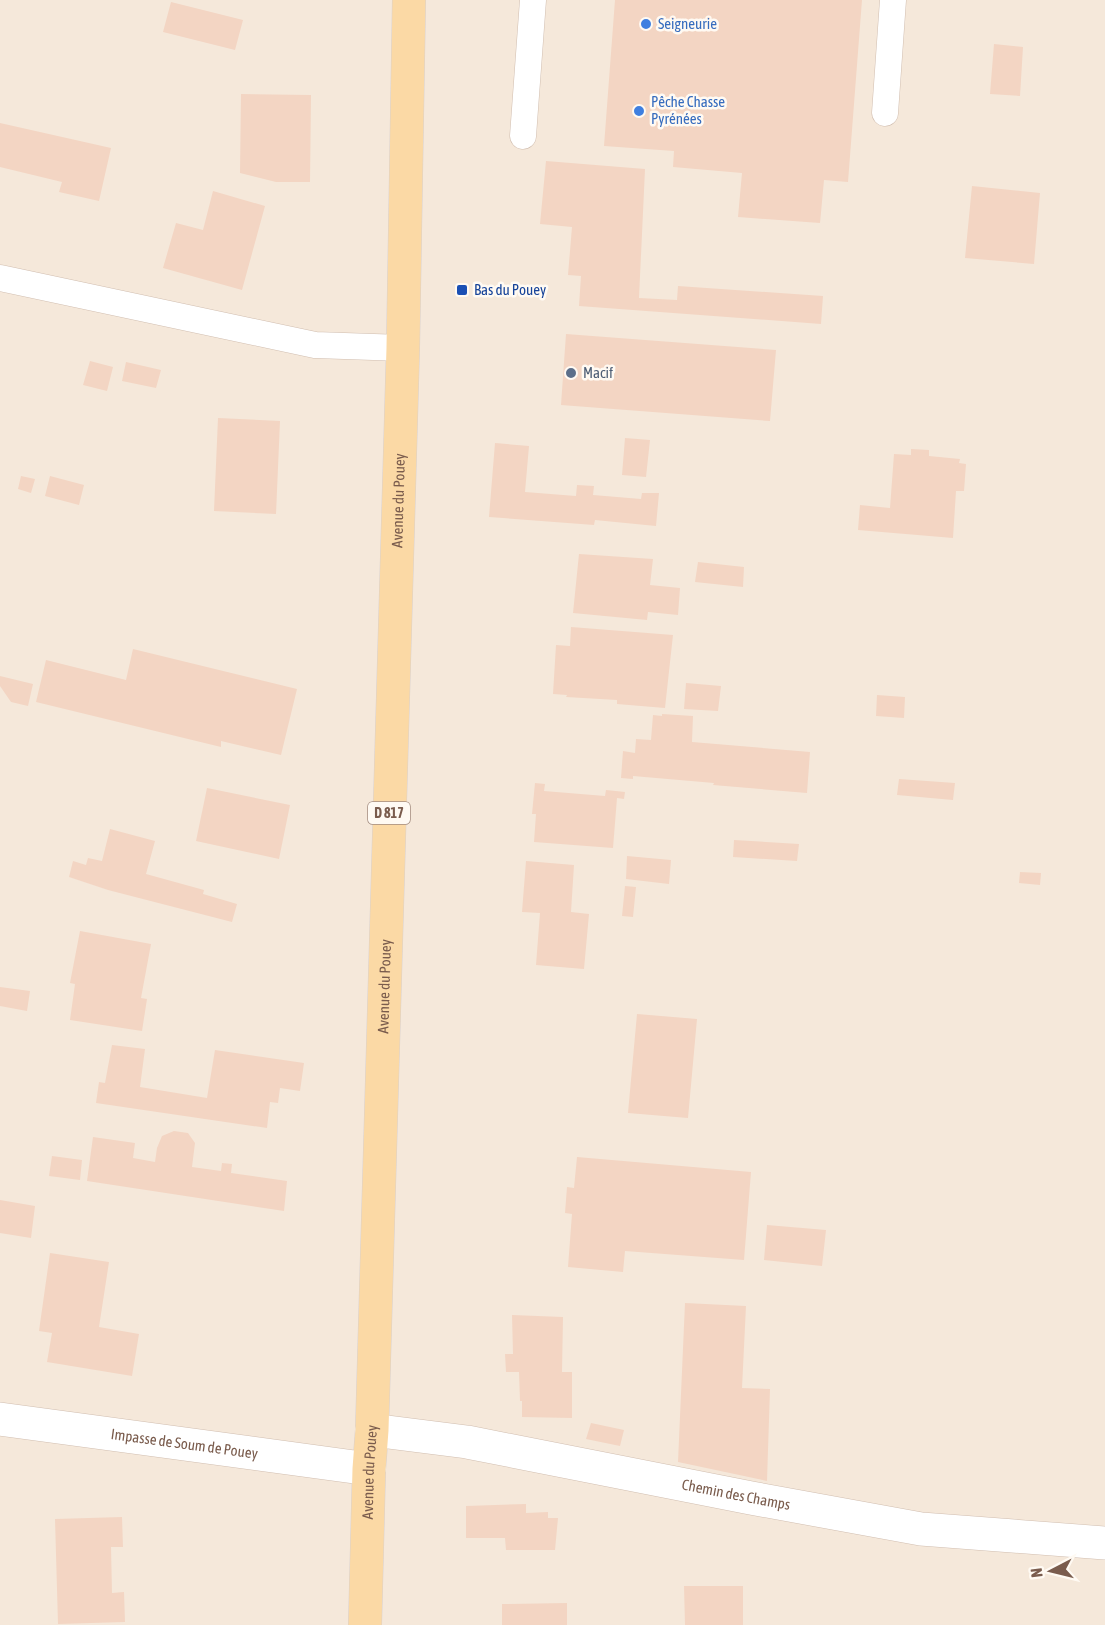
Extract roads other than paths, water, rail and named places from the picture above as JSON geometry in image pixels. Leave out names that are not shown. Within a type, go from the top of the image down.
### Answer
[{"type":"main road","name":"Avenue du Pouey","points":[[365,1625],[403,348],[409,0]]},
{"type":"street","name":"Impasse de Soum de Pouey","points":[[0,1419],[369,1468]]},
{"type":"street","name":"Chemin des Champs","points":[[372,1430],[467,1442],[739,1496],[921,1529],[1105,1544]]},
{"type":"lane","points":[[523,136],[533,0]]},
{"type":"lane","points":[[885,113],[893,0]]},
{"type":"lane","points":[[0,278],[315,345],[403,348]]},
{"type":"place","name":"Seigneurie","points":[[646,24]]},
{"type":"place","name":"Pêche Chasse Pyrénées","points":[[639,111]]},
{"type":"place","name":"Bas du Pouey","points":[[462,290]]},
{"type":"place","name":"Macif","points":[[571,373]]}]
